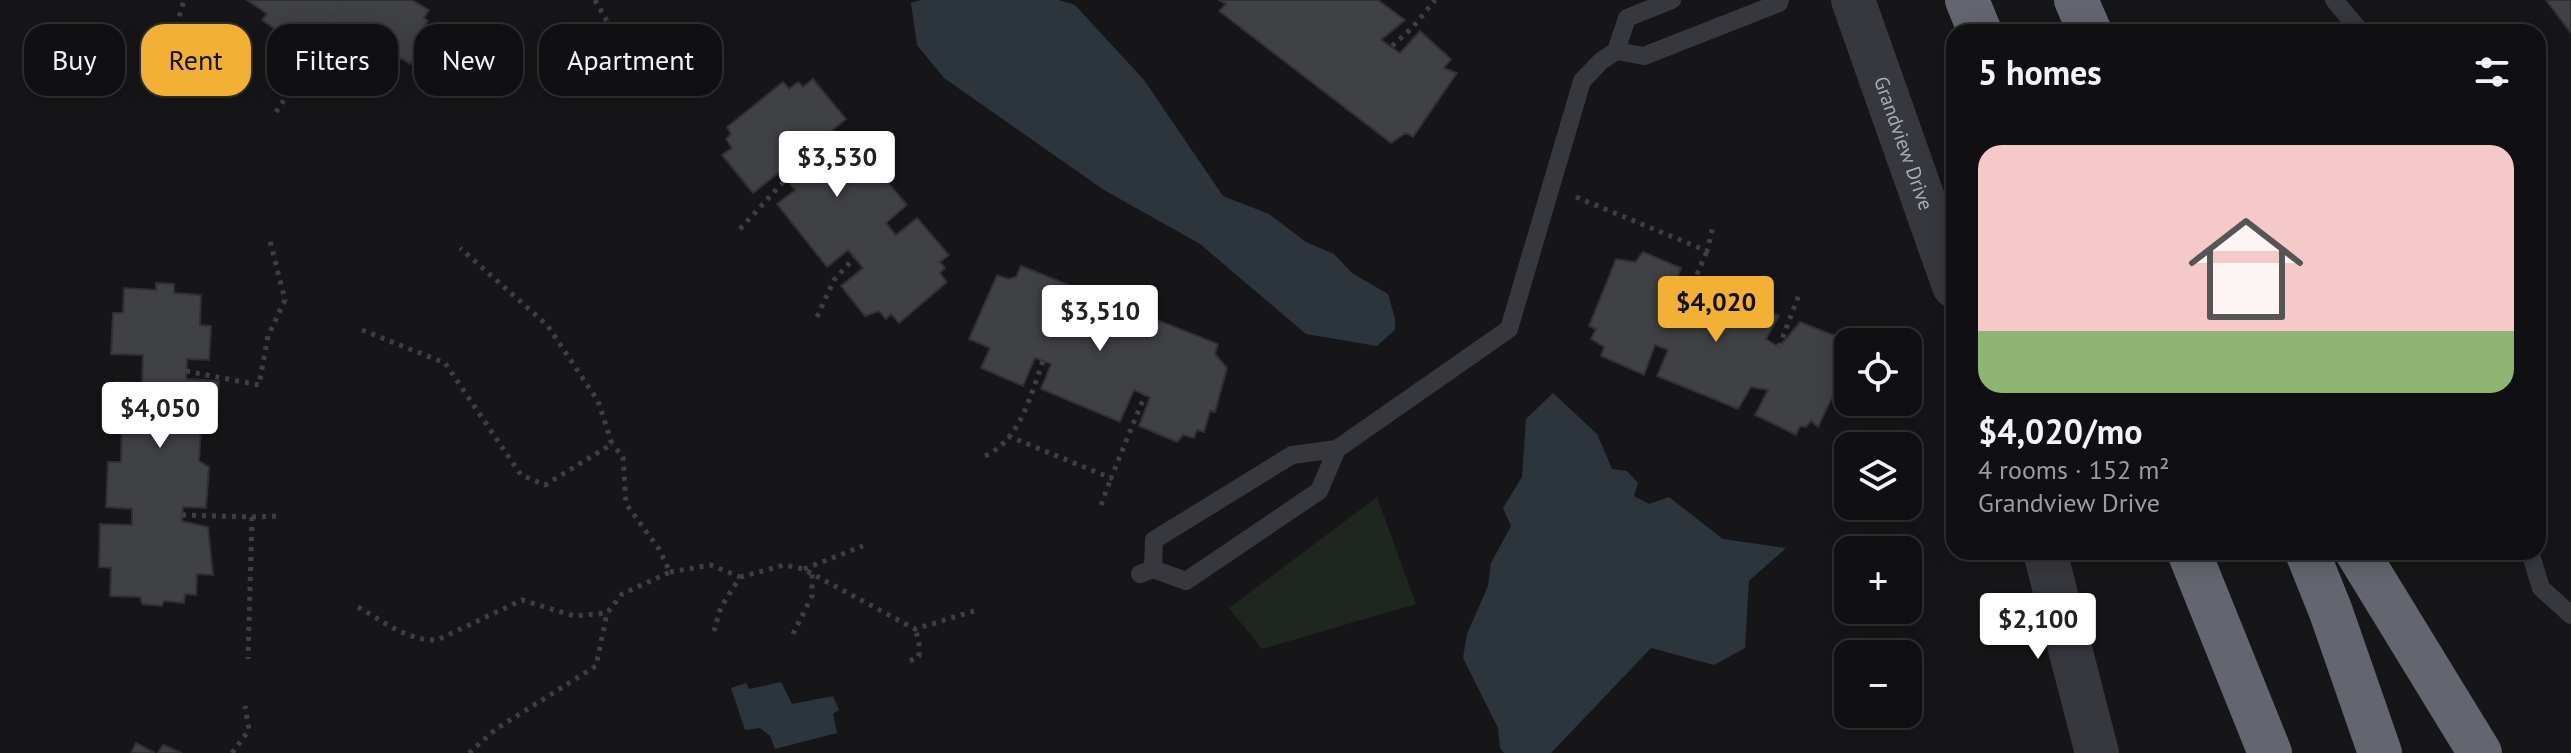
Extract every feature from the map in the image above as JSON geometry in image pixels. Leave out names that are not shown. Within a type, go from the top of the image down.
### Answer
[{"type":"highway","points":[[1967,0],[1977,24]]},
{"type":"highway","points":[[2076,0],[2086,24]]},
{"type":"highway","points":[[2178,560],[2239,753]]},
{"type":"highway","points":[[2192,560],[2270,753]]},
{"type":"highway","points":[[2310,560],[2380,753]]},
{"type":"highway","points":[[2362,560],[2480,753]]},
{"type":"street","name":"Grandview Drive","points":[[1853,0],[1946,263]]},
{"type":"street","points":[[2047,560],[2097,753]]},
{"type":"lane","points":[[1337,449],[1319,491],[1186,581],[1147,572],[1154,540],[1292,455],[1337,449],[1509,329],[1582,81],[1601,61],[1616,51],[1627,18],[1672,0]]},
{"type":"lane","points":[[1616,51],[1644,56],[1780,0]]},
{"type":"lane","points":[[2334,0],[2354,24]]},
{"type":"lane","points":[[2532,560],[2541,588],[2571,615]]},
{"type":"path","points":[[177,24],[184,0]]},
{"type":"path","points":[[276,112],[308,64],[342,0]]},
{"type":"path","points":[[595,0],[608,24]]},
{"type":"path","points":[[1392,46],[1435,0]]},
{"type":"path","points":[[740,229],[786,179]]},
{"type":"path","points":[[1576,197],[1707,251]]},
{"type":"path","points":[[1685,302],[1707,251],[1713,226]]},
{"type":"path","points":[[186,371],[259,385],[268,336],[285,300],[270,241]]},
{"type":"path","points":[[460,248],[547,325],[598,401],[612,444],[623,457],[626,504],[659,549],[670,572]]},
{"type":"path","points":[[817,317],[834,280],[854,258]]},
{"type":"path","points":[[1779,347],[1800,292]]},
{"type":"path","points":[[362,330],[445,363],[521,475],[545,485],[612,444]]},
{"type":"path","points":[[985,456],[1001,448],[1021,420],[1043,361]]},
{"type":"path","points":[[1101,505],[1145,395]]},
{"type":"path","points":[[1008,436],[1111,478]]},
{"type":"path","points":[[182,515],[280,516]]},
{"type":"path","points":[[248,659],[252,517]]},
{"type":"path","points":[[803,569],[863,546]]},
{"type":"path","points":[[469,753],[496,729],[596,666],[607,613],[615,600],[670,572],[711,565],[740,577],[785,565],[803,569],[915,629],[919,656],[910,661]]},
{"type":"path","points":[[793,634],[812,596],[812,573]]},
{"type":"path","points":[[714,631],[721,607],[740,577]]},
{"type":"path","points":[[358,607],[410,637],[423,641],[437,640],[522,600],[574,616],[607,613]]},
{"type":"path","points":[[915,629],[974,611]]},
{"type":"path","points":[[232,753],[249,730],[245,706]]},
{"type":"shaded area","points":[[921,0],[1059,0],[1075,5],[1144,80],[1223,196],[1269,214],[1306,242],[1334,254],[1352,273],[1388,294],[1395,330],[1377,346],[1306,334],[1200,244],[1104,190],[944,78],[917,45],[911,3]]},
{"type":"shaded area","points":[[1553,393],[1597,434],[1612,469],[1627,471],[1638,483],[1634,496],[1649,504],[1669,497],[1723,539],[1786,548],[1749,581],[1745,648],[1714,665],[1651,648],[1551,753],[1504,753],[1500,748],[1498,728],[1463,658],[1467,634],[1488,586],[1491,563],[1511,526],[1503,508],[1522,477],[1526,419]]},
{"type":"shaded area","points":[[1377,497],[1416,604],[1262,649],[1229,608]]},
{"type":"shaded area","points":[[781,682],[792,704],[833,696],[839,710],[833,714],[837,733],[775,749],[770,736],[760,728],[745,730],[731,688],[746,683],[749,689]]},
{"type":"building","points":[[247,0],[412,0],[429,10],[424,18],[428,21],[426,24],[414,24],[414,58],[410,64],[401,58],[398,62],[398,24],[268,24],[262,20],[267,14]]},
{"type":"building","points":[[1219,0],[1378,0],[1405,20],[1381,40],[1400,53],[1420,31],[1451,59],[1444,68],[1457,73],[1413,137],[1406,133],[1391,143],[1219,11],[1226,4]]},
{"type":"building","points":[[2546,0],[2571,0],[2571,33]]},
{"type":"building","points":[[813,79],[846,119],[823,138],[831,148],[850,138],[907,205],[886,223],[896,235],[917,218],[949,255],[940,262],[945,268],[940,273],[947,282],[899,323],[891,314],[886,319],[879,311],[865,316],[841,286],[863,268],[848,250],[827,267],[777,204],[795,190],[780,172],[753,193],[722,155],[732,148],[726,139],[731,134],[727,127],[783,82],[789,89],[798,82],[803,87]]},
{"type":"building","points":[[1643,252],[1681,268],[1670,299],[1685,302],[1703,281],[1779,316],[1766,339],[1779,347],[1800,322],[1834,335],[1834,393],[1818,427],[1811,421],[1806,427],[1800,426],[1796,435],[1755,415],[1768,390],[1751,387],[1738,409],[1657,376],[1668,350],[1655,345],[1644,375],[1601,356],[1604,347],[1591,339],[1596,329],[1589,326],[1616,259],[1635,262]]},
{"type":"building","points":[[1021,266],[1218,344],[1215,354],[1227,368],[1215,412],[1210,411],[1204,432],[1197,430],[1194,438],[1183,435],[1177,442],[1139,426],[1150,397],[1134,390],[1120,422],[1041,389],[1051,364],[1035,358],[1023,386],[981,368],[990,348],[969,339],[997,275],[1008,279],[1016,277]]},
{"type":"building","points":[[156,283],[174,284],[174,293],[201,295],[200,325],[211,326],[209,360],[187,359],[186,379],[219,381],[216,428],[201,427],[199,461],[209,467],[206,508],[183,507],[182,521],[208,527],[213,575],[197,574],[196,595],[185,594],[184,603],[164,601],[162,606],[142,604],[140,597],[110,596],[111,568],[99,567],[100,524],[132,525],[132,509],[106,507],[108,462],[121,462],[122,420],[113,419],[115,382],[142,383],[143,355],[111,354],[113,313],[123,313],[124,288],[156,290]]},
{"type":"building","points":[[136,743],[155,753],[131,753]]},
{"type":"building","points":[[163,745],[182,753],[158,753]]}]
